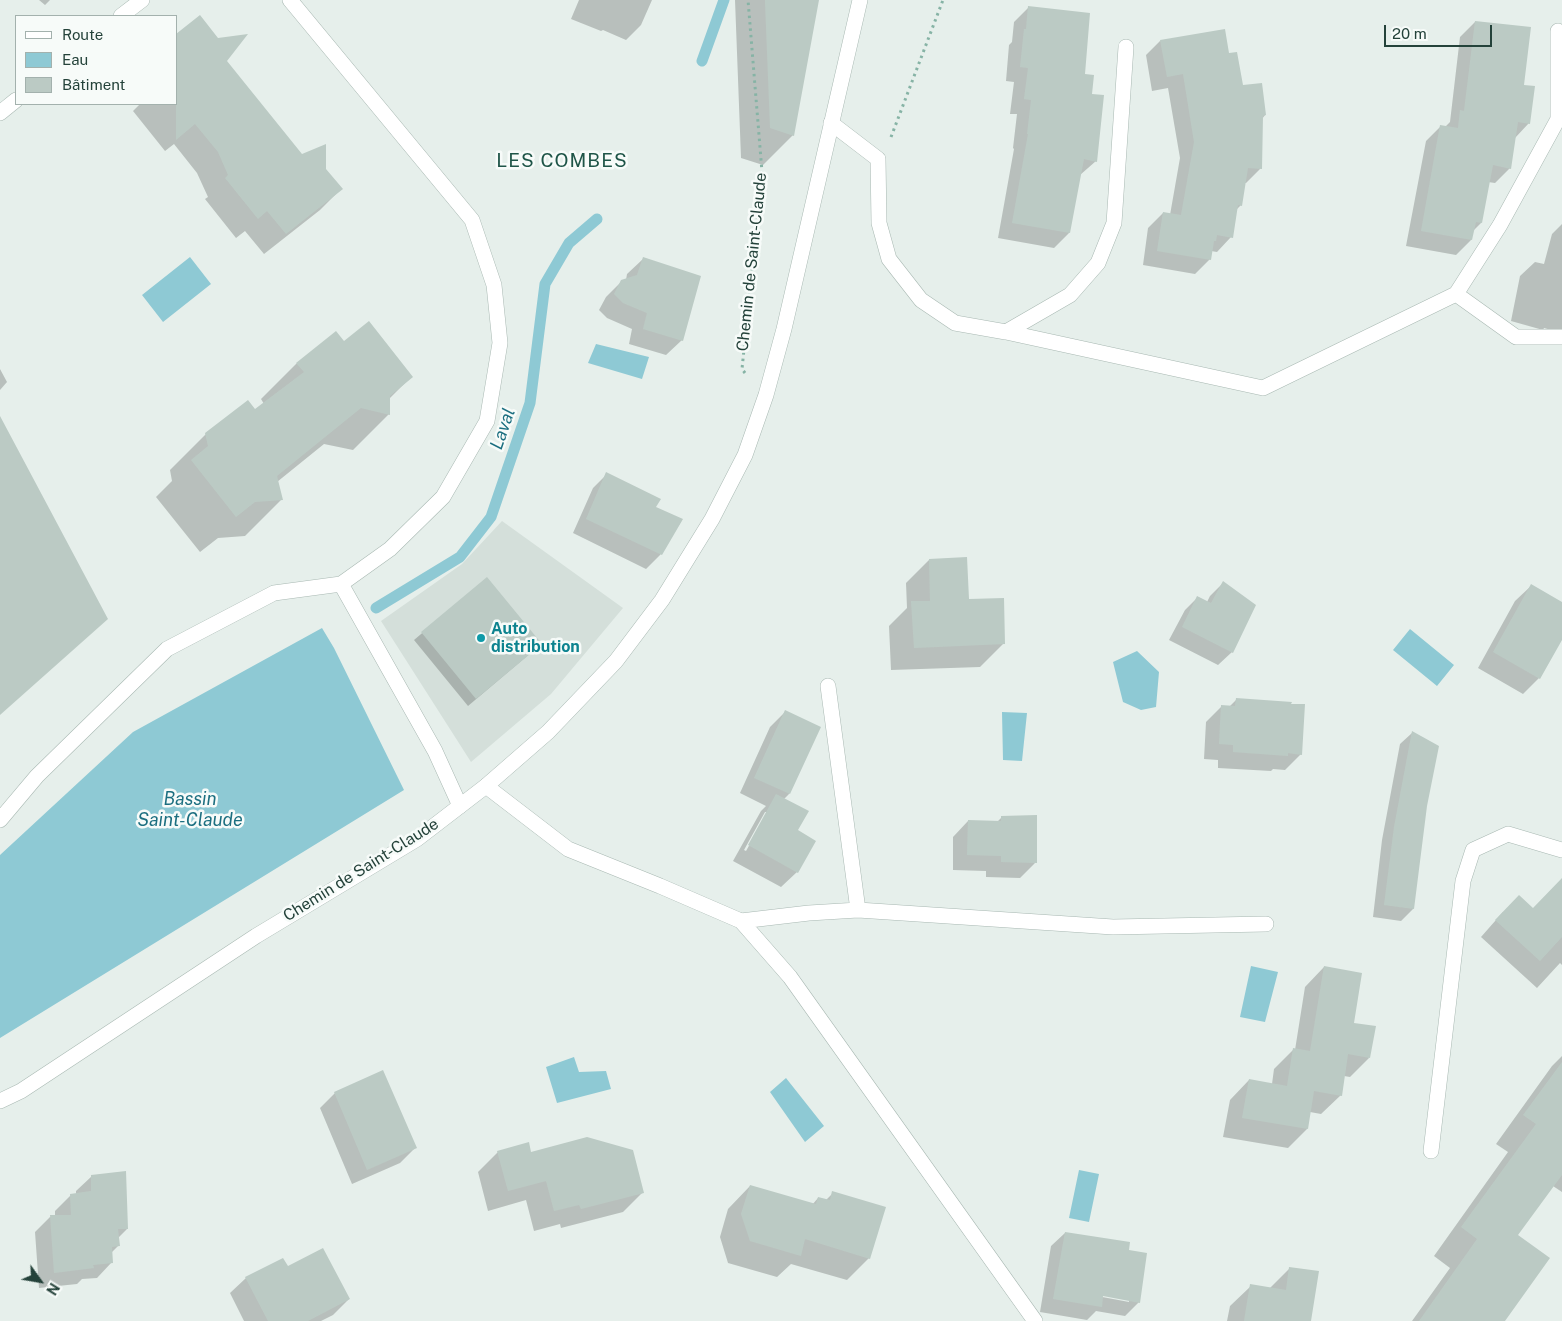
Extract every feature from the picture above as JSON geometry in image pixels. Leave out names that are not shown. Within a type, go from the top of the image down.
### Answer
[{"type":"street","points":[[122,15],[142,0]]},
{"type":"street","points":[[0,820],[37,776],[167,649],[274,593],[342,584],[390,548],[443,497],[487,420],[500,343],[494,285],[472,220],[290,0]]},
{"type":"street","name":"Chemin de Saint-Claude","points":[[0,1101],[22,1091],[256,936],[417,839],[486,786],[548,732],[616,661],[662,600],[712,519],[745,455],[766,395],[784,330],[830,123],[860,0]]},
{"type":"street","points":[[830,123],[878,159],[879,223],[889,258],[921,300],[955,323],[1006,332],[1264,388],[1456,294],[1500,225],[1558,120],[1558,31]]},
{"type":"street","points":[[1006,332],[1070,295],[1098,263],[1114,223],[1126,46]]},
{"type":"street","points":[[0,113],[15,101]]},
{"type":"street","points":[[1456,294],[1516,337],[1562,337]]},
{"type":"street","points":[[342,584],[435,751],[460,806]]},
{"type":"street","points":[[828,686],[858,910]]},
{"type":"street","points":[[486,786],[568,849],[741,921],[790,977],[1035,1321]]},
{"type":"street","points":[[1431,1151],[1463,881],[1473,850],[1508,834],[1562,850]]},
{"type":"street","points":[[741,921],[809,913],[858,910],[1114,927],[1266,924]]},
{"type":"path","name":"Chemin de Saint-Claude","points":[[748,0],[762,172],[742,369],[766,395]]},
{"type":"path","points":[[878,159],[894,132],[943,0]]},
{"type":"shaded area","points":[[502,521],[623,608],[551,694],[471,762],[381,621],[462,564]]},
{"type":"water","points":[[190,257],[211,284],[163,322],[142,295]]},
{"type":"water","points":[[596,344],[649,357],[642,379],[588,363]]},
{"type":"water","name":"Bassin Saint-Claude","points":[[322,628],[334,648],[404,790],[0,1038],[0,855],[133,732]]},
{"type":"water","points":[[1410,629],[1454,665],[1437,686],[1393,650]]},
{"type":"water","points":[[1137,651],[1159,672],[1156,707],[1141,710],[1123,702],[1113,662]]},
{"type":"water","points":[[1002,712],[1027,713],[1022,761],[1003,760]]},
{"type":"water","points":[[1251,966],[1278,972],[1265,1022],[1240,1017]]},
{"type":"water","points":[[574,1057],[579,1072],[606,1071],[611,1089],[557,1103],[546,1067]]},
{"type":"water","points":[[786,1078],[824,1126],[805,1142],[770,1092]]},
{"type":"water","points":[[1079,1170],[1099,1174],[1089,1222],[1069,1218]]},
{"type":"building","points":[[765,0],[819,0],[794,136],[770,128]]},
{"type":"building","points":[[1028,6],[1090,13],[1085,74],[1094,75],[1092,94],[1104,95],[1097,162],[1084,159],[1070,233],[1012,223],[1028,134],[1031,100],[1024,99],[1028,68],[1020,67]]},
{"type":"building","points":[[200,15],[218,38],[248,34],[227,61],[302,154],[326,144],[326,169],[343,189],[286,234],[267,211],[258,219],[225,178],[228,175],[218,152],[195,124],[176,140],[178,32]]},
{"type":"building","points":[[1475,21],[1531,27],[1524,85],[1535,86],[1530,124],[1518,122],[1511,169],[1493,165],[1482,223],[1476,222],[1472,240],[1421,231],[1440,125],[1458,128],[1460,110],[1464,111]]},
{"type":"building","points":[[1225,29],[1229,53],[1237,52],[1243,85],[1262,83],[1266,115],[1263,116],[1262,169],[1248,168],[1242,206],[1238,205],[1233,238],[1217,235],[1216,241],[1214,241],[1211,260],[1157,251],[1163,212],[1181,215],[1194,142],[1183,74],[1167,77],[1160,40]]},
{"type":"building","points":[[643,257],[701,276],[683,341],[643,329],[647,313],[623,303],[614,294],[621,280],[637,275]]},
{"type":"building","points":[[369,321],[413,377],[390,396],[390,415],[361,408],[277,476],[283,500],[255,502],[236,517],[191,460],[208,446],[205,433],[248,400],[255,409],[304,372],[296,363],[336,331],[344,341]]},
{"type":"building","points":[[0,416],[108,619],[0,715]]},
{"type":"building","points":[[606,472],[661,499],[656,507],[683,519],[662,555],[586,519]]},
{"type":"building","points":[[967,557],[969,599],[1004,598],[1005,644],[914,648],[911,601],[930,601],[929,559]]},
{"type":"building","name":"Auto distribution","points":[[487,577],[542,644],[476,699],[421,632]]},
{"type":"building","points":[[1223,581],[1256,605],[1233,653],[1182,627],[1197,596],[1211,603]]},
{"type":"building","points":[[1531,584],[1562,602],[1562,640],[1540,679],[1493,652]]},
{"type":"building","points":[[1236,698],[1305,704],[1302,755],[1288,753],[1288,756],[1233,752],[1233,745],[1219,744],[1221,705],[1235,706]]},
{"type":"building","points":[[785,710],[821,727],[790,794],[754,778]]},
{"type":"building","points":[[1412,731],[1439,746],[1427,806],[1414,909],[1384,905],[1394,827]]},
{"type":"building","points":[[776,794],[809,811],[798,830],[816,841],[798,873],[748,845]]},
{"type":"building","points":[[1037,815],[1037,863],[1001,862],[1001,856],[967,855],[968,820],[1001,821],[1001,816]]},
{"type":"building","points":[[1562,878],[1562,937],[1540,961],[1495,920],[1519,895],[1533,908]]},
{"type":"building","points":[[1324,966],[1362,973],[1354,1023],[1376,1026],[1370,1058],[1348,1054],[1342,1096],[1314,1091],[1308,1129],[1242,1118],[1249,1079],[1287,1086],[1293,1048],[1310,1051]]},
{"type":"building","points":[[1562,1062],[1562,1175],[1518,1235],[1550,1258],[1505,1321],[1419,1321],[1477,1239],[1461,1227],[1536,1124],[1523,1115]]},
{"type":"building","points":[[383,1070],[417,1148],[367,1170],[334,1092]]},
{"type":"building","points":[[587,1137],[633,1150],[644,1193],[581,1209],[579,1205],[554,1211],[546,1181],[508,1191],[497,1151],[529,1142],[531,1152]]},
{"type":"building","points":[[126,1171],[128,1229],[118,1229],[120,1246],[112,1247],[113,1263],[93,1265],[94,1268],[54,1273],[50,1215],[71,1215],[70,1194],[91,1191],[91,1175]]},
{"type":"building","points":[[750,1185],[816,1204],[818,1197],[830,1200],[832,1191],[886,1207],[870,1259],[805,1239],[801,1256],[750,1241],[741,1214]]},
{"type":"building","points":[[1065,1232],[1130,1242],[1129,1250],[1147,1253],[1140,1303],[1103,1296],[1102,1307],[1053,1299]]},
{"type":"building","points":[[323,1248],[350,1299],[308,1321],[268,1321],[245,1277],[283,1258],[288,1266]]},
{"type":"building","points":[[1289,1267],[1319,1271],[1311,1321],[1244,1321],[1250,1284],[1286,1290]]},
{"type":"waterway","name":"Laval","points":[[702,61],[724,0]]},
{"type":"waterway","name":"Laval","points":[[376,608],[460,557],[491,517],[530,403],[545,284],[569,243],[597,219]]},
{"type":"place","name":"Auto distribution","points":[[481,638]]},
{"type":"district","name":"LES COMBES","points":[[562,161]]}]
